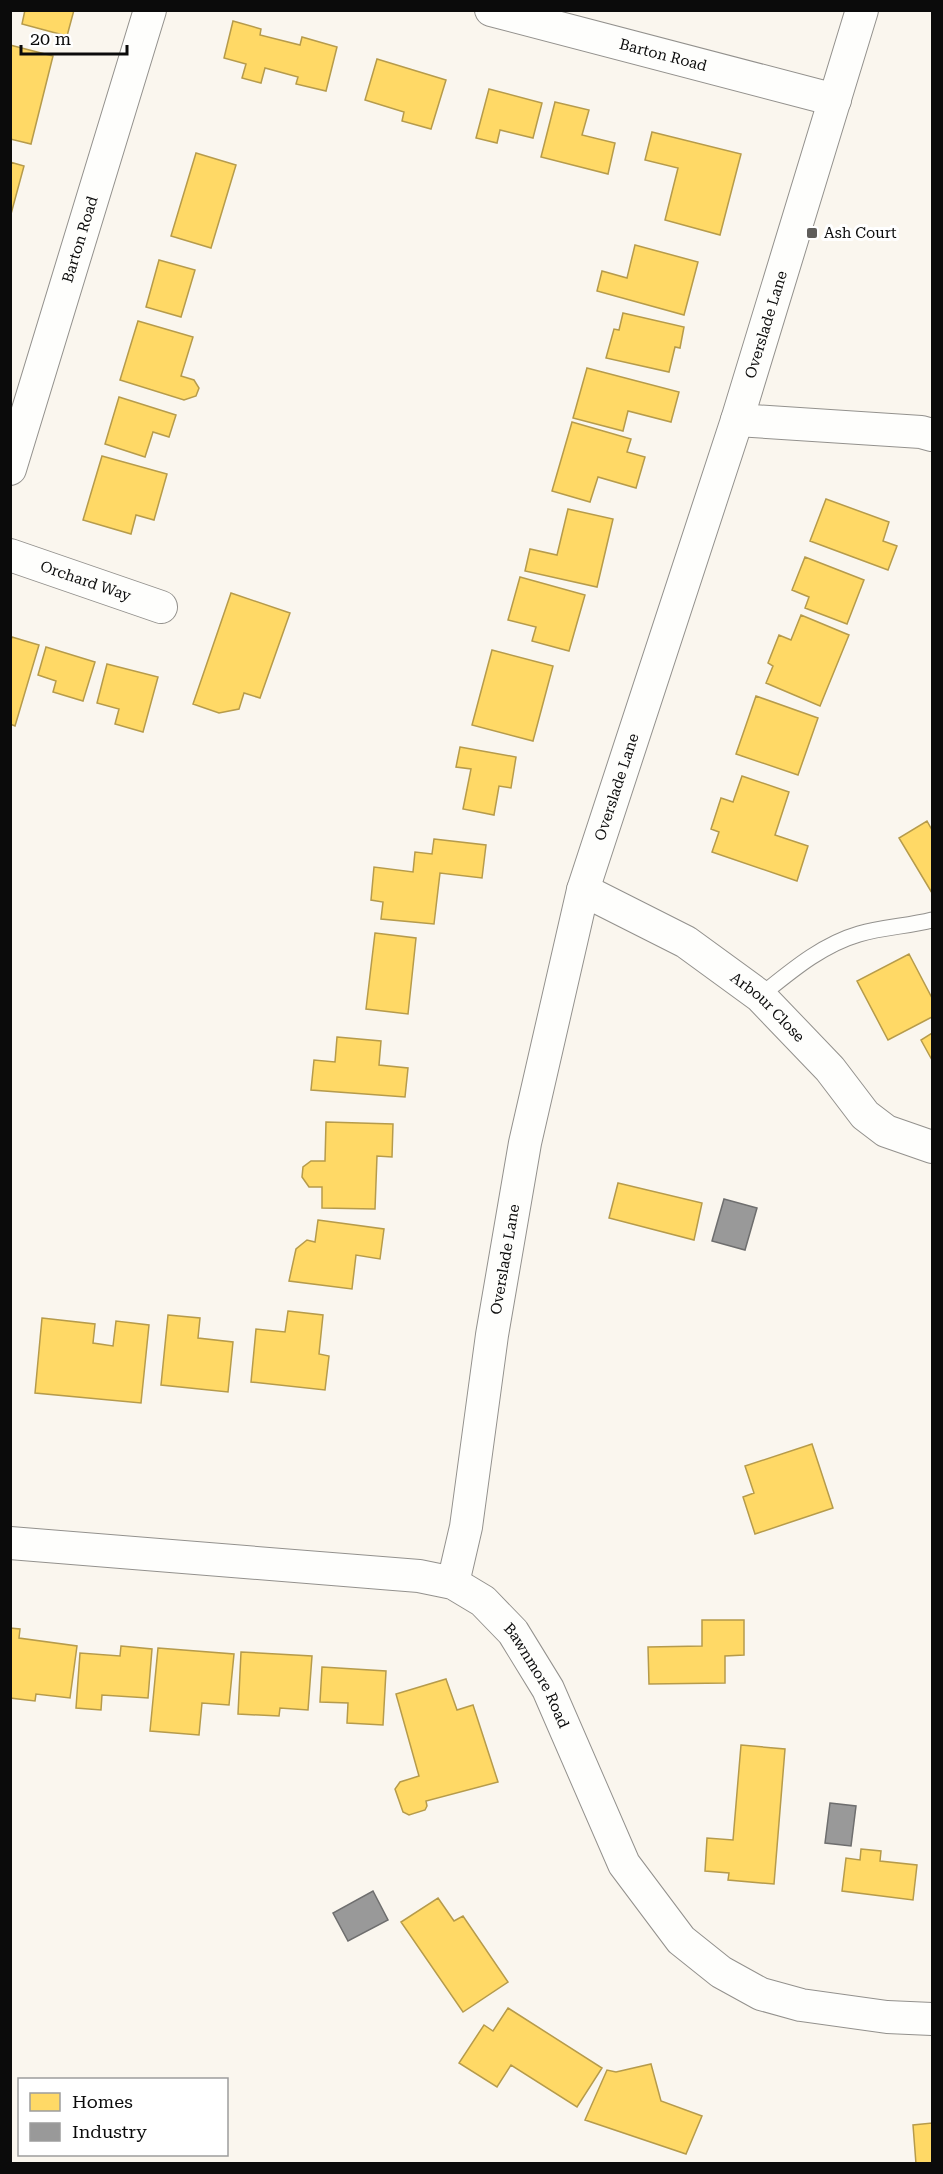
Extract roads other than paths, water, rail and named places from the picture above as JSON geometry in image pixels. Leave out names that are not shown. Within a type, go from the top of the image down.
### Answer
[{"type":"street","name":"Barton Road","points":[[10,469],[150,10]]},
{"type":"street","name":"Barton Road","points":[[491,10],[835,100]]},
{"type":"street","name":"Overslade Lane","points":[[453,1583],[466,1527],[492,1335],[525,1143],[583,890],[737,420],[862,10]]},
{"type":"street","points":[[737,420],[910,431],[933,435]]},
{"type":"street","name":"Orchard Way","points":[[10,555],[161,607]]},
{"type":"street","name":"Arbour Close","points":[[583,890],[686,942],[760,996],[831,1069],[865,1115],[886,1131],[933,1146]]},
{"type":"street","name":"Bawnmore Road","points":[[10,1543],[419,1576],[453,1583],[483,1601],[513,1632],[548,1689],[624,1864],[681,1940],[721,1972],[761,1994],[801,2005],[887,2017],[933,2019]]},
{"type":"lane","points":[[760,996],[786,975],[831,945],[860,934],[933,920]]},
{"type":"place","name":"Ash Court","points":[[812,233]]}]
